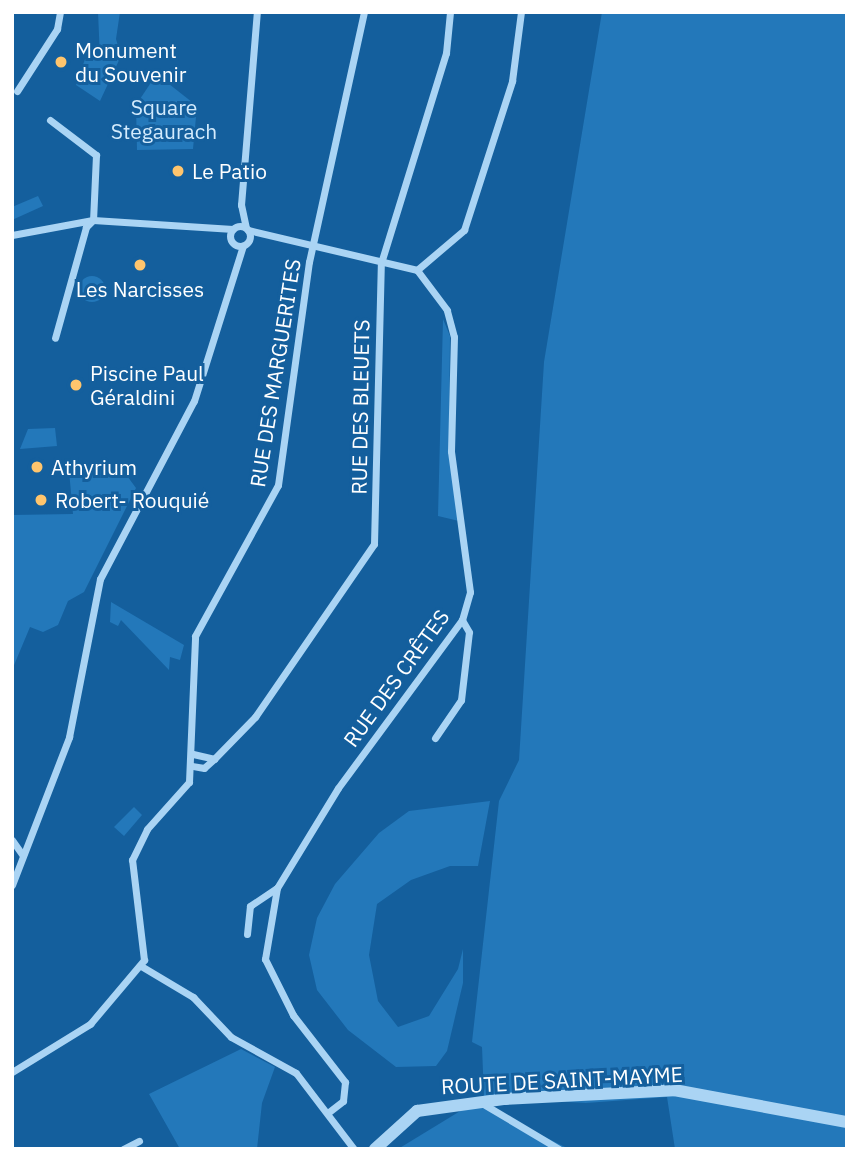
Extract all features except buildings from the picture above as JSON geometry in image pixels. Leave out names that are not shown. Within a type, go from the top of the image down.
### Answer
[{"type":"street","points":[[236,258],[232,241],[242,212],[257,12]]},
{"type":"street","name":"RUE DES MARGUERITES","points":[[193,766],[195,636],[276,492],[314,244],[364,12]]},
{"type":"street","name":"RUE DES BLEUETS","points":[[193,766],[204,768],[255,717],[354,582],[374,544],[381,263],[446,53],[450,12]]},
{"type":"street","points":[[12,235],[93,220],[234,229],[262,232],[417,270],[464,230],[514,74],[521,12]]},
{"type":"street","points":[[17,91],[58,14]]},
{"type":"street","points":[[50,120],[96,155],[93,220],[86,227],[55,338]]},
{"type":"street","points":[[12,885],[69,737],[100,579],[194,401],[236,258],[248,232],[242,212]]},
{"type":"street","points":[[219,230],[243,246]]},
{"type":"street","name":"RUE DES CRÊTES","points":[[329,1112],[343,1101],[345,1082],[281,995],[263,950],[269,916],[277,888],[338,788],[462,620],[470,592],[451,451],[454,337],[447,310],[417,270]]},
{"type":"street","points":[[435,738],[461,700],[469,632],[462,620]]},
{"type":"street","points":[[193,754],[214,759]]},
{"type":"street","points":[[12,1072],[90,1024],[141,966],[146,951],[132,860],[147,829],[180,797],[193,766]]},
{"type":"street","points":[[12,840],[23,856]]},
{"type":"street","name":"RUE DES CRÊTES","points":[[247,934],[250,906],[277,888]]},
{"type":"street","points":[[141,966],[205,1009],[231,1037],[296,1073],[329,1112],[354,1149]]},
{"type":"street","name":"ROUTE DE SAINT-MAYME","points":[[375,1149],[417,1111],[674,1090],[847,1122]]},
{"type":"street","points":[[485,1105],[559,1149]]},
{"type":"street","points":[[123,1149],[139,1141]]},
{"type":"green space","points":[[98,12],[120,12],[116,39],[121,56],[100,101],[76,85],[85,59],[100,58]]},
{"type":"green space","points":[[602,12],[847,12],[847,1149],[675,1149],[667,1097],[586,1103],[484,1097],[482,1047],[472,1042],[499,801],[519,760],[544,362]]},
{"type":"green space","name":"Square Stegaurach","points":[[152,81],[169,84],[197,106],[193,149],[137,150],[136,105]]},
{"type":"green space","points":[[38,196],[43,206],[12,220],[12,207]]},
{"type":"green space","points":[[92,276],[101,280],[105,289],[101,298],[92,302],[83,298],[79,289],[83,280]]},
{"type":"green space","points":[[443,319],[450,336],[449,429],[459,521],[438,516]]},
{"type":"green space","points":[[55,428],[57,446],[20,449],[28,429]]},
{"type":"green space","points":[[122,469],[136,488],[84,592],[68,601],[58,625],[43,632],[30,627],[12,670],[12,515],[73,514],[69,471]]},
{"type":"green space","points":[[111,602],[184,645],[180,660],[170,657],[169,670],[121,620],[118,626],[110,622]]},
{"type":"green space","points":[[490,801],[478,866],[450,866],[411,880],[377,904],[369,955],[378,1001],[398,1027],[429,1016],[458,969],[463,949],[463,983],[447,1051],[436,1066],[396,1067],[348,1030],[317,990],[309,955],[317,918],[335,884],[379,833],[409,811]]},
{"type":"green space","points":[[134,807],[142,815],[124,836],[114,827]]},
{"type":"green space","points":[[241,1049],[275,1067],[262,1103],[257,1149],[180,1149],[149,1094]]},
{"type":"green space","points":[[475,1102],[569,1149],[398,1149]]},
{"type":"place","name":"Monument du Souvenir","points":[[61,62]]},
{"type":"place","name":"Le Patio","points":[[178,171]]},
{"type":"place","name":"Les Narcisses","points":[[140,265]]},
{"type":"place","name":"Piscine Paul Géraldini","points":[[76,385]]},
{"type":"place","name":"Athyrium","points":[[37,467]]},
{"type":"place","name":"Robert- Rouquié","points":[[41,500]]}]
